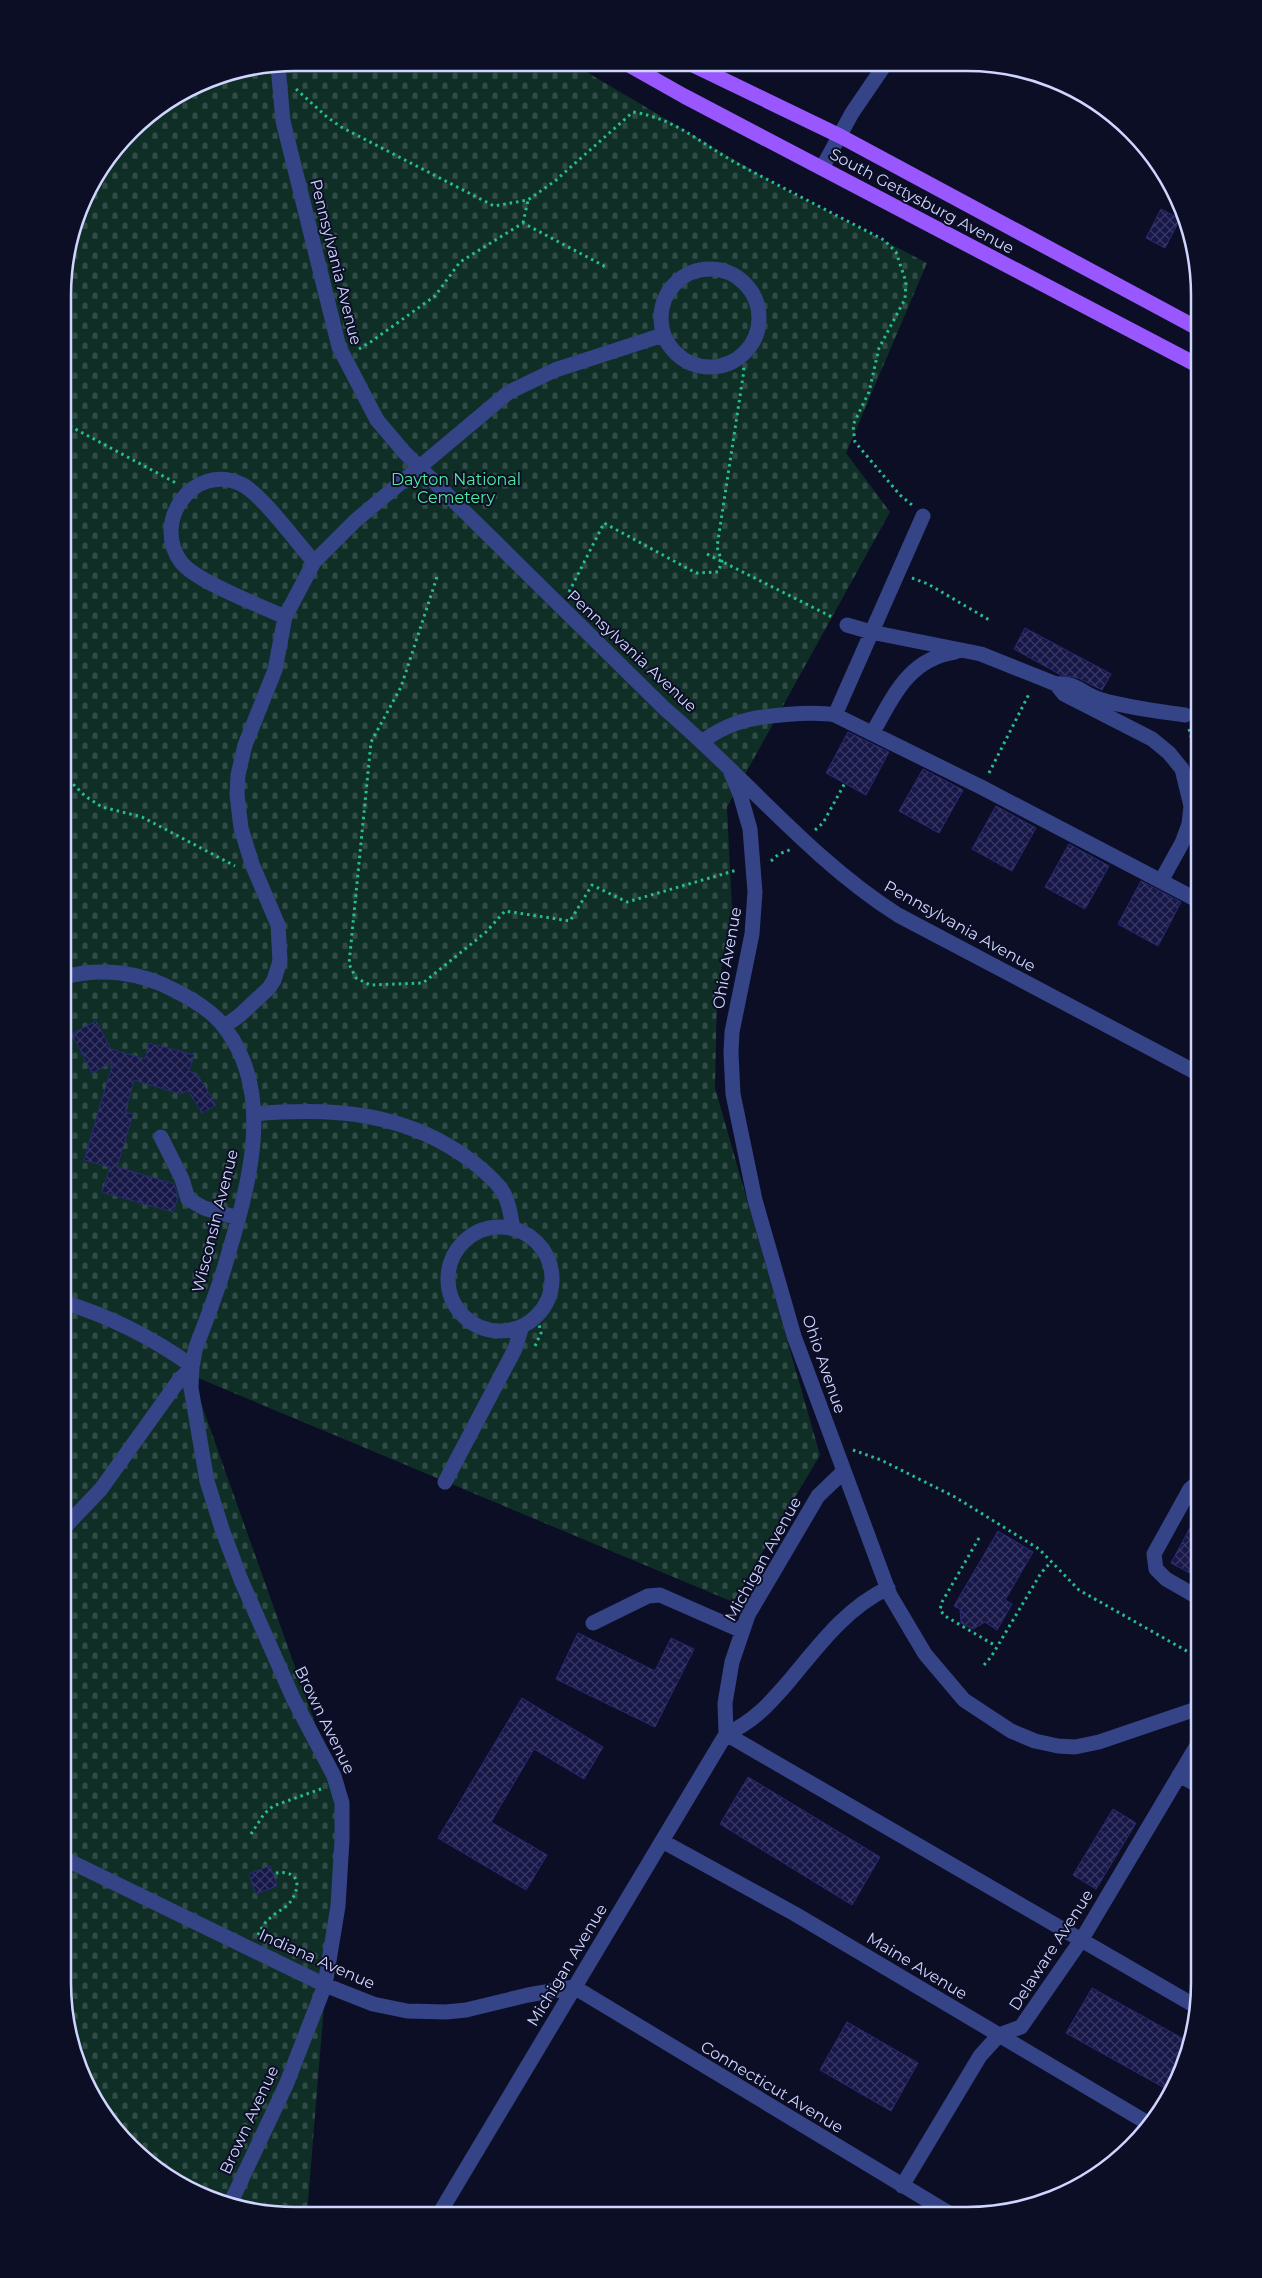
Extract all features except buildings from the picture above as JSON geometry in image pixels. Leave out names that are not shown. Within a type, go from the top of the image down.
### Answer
[{"type":"main road","name":"South Gettysburg Avenue","points":[[642,71],[822,168],[1191,361]]},
{"type":"main road","name":"South Gettysburg Avenue","points":[[705,71],[840,136],[1191,324]]},
{"type":"street","points":[[822,168],[881,71]]},
{"type":"street","name":"Pennsylvania Avenue","points":[[278,72],[283,121],[338,347],[377,420],[419,468],[561,608],[665,708],[703,741],[831,866],[898,915],[1191,1070]]},
{"type":"street","points":[[709,268],[725,270],[739,277],[750,288],[758,303],[760,320],[756,337],[747,351],[734,362],[718,367],[700,367],[685,361],[672,350],[663,335],[660,320],[662,304],[669,290],[680,278],[694,271],[709,268]]},
{"type":"street","points":[[225,1026],[266,992],[274,980],[280,961],[278,925],[252,864],[241,828],[237,795],[238,774],[245,745],[275,670],[285,617],[314,562],[355,521],[509,392],[555,370],[663,335]]},
{"type":"street","points":[[285,617],[195,574],[182,562],[177,555],[171,536],[172,516],[178,504],[190,490],[215,480],[233,481],[249,488],[261,499],[314,562]]},
{"type":"street","points":[[835,715],[923,516]]},
{"type":"street","points":[[847,625],[872,632],[981,654],[1056,684],[1068,683],[1098,699],[1134,708],[1185,715]]},
{"type":"street","points":[[873,732],[900,685],[915,670],[939,655],[962,651]]},
{"type":"street","points":[[1056,684],[1064,694],[1152,739],[1169,753],[1182,769],[1191,806],[1189,824],[1182,843],[1161,881]]},
{"type":"street","points":[[703,741],[714,733],[739,722],[780,716],[825,713],[835,715],[873,732],[1191,897]]},
{"type":"street","name":"Ohio Avenue","points":[[727,765],[740,794],[748,820],[756,892],[752,934],[732,1032],[733,1094],[755,1200],[794,1336],[843,1472],[888,1588],[913,1637],[941,1674],[964,1700],[1011,1731],[1035,1741],[1058,1746],[1075,1747],[1098,1742],[1191,1711]]},
{"type":"street","name":"Wisconsin Avenue","points":[[71,976],[102,972],[135,975],[152,980],[183,994],[210,1012],[225,1026],[232,1039],[247,1075],[254,1114],[253,1143],[246,1186],[218,1291],[192,1366],[101,1489],[71,1521]]},
{"type":"street","points":[[254,1114],[309,1110],[370,1116],[408,1126],[430,1136],[464,1156],[493,1181],[505,1195],[514,1229]]},
{"type":"street","points":[[162,1137],[182,1179],[188,1199],[204,1208],[238,1218]]},
{"type":"street","points":[[501,1227],[514,1229],[528,1235],[540,1246],[548,1259],[552,1274],[551,1290],[545,1304],[536,1317],[522,1326],[501,1331],[488,1330],[466,1318],[452,1298],[449,1286],[452,1261],[466,1240],[477,1233],[501,1227]]},
{"type":"street","points":[[71,1305],[105,1318],[166,1347],[192,1366]]},
{"type":"street","points":[[445,1482],[515,1349],[522,1326]]},
{"type":"street","name":"Brown Avenue","points":[[192,1366],[191,1388],[207,1481],[222,1530],[241,1580],[293,1698],[326,1757],[337,1784],[342,1803],[341,1873],[338,1906],[325,1985],[286,2085],[233,2198]]},
{"type":"street","name":"Michigan Avenue","points":[[443,2207],[726,1734],[725,1704],[732,1662],[748,1616],[810,1508],[827,1486],[843,1472]]},
{"type":"street","points":[[1191,1488],[1154,1554],[1156,1569],[1166,1579],[1191,1593]]},
{"type":"street","name":"Michigan Avenue","points":[[726,1734],[759,1714],[846,1617],[874,1594],[888,1588]]},
{"type":"street","points":[[593,1623],[648,1596],[660,1595],[742,1631]]},
{"type":"street","points":[[726,1734],[1190,2003]]},
{"type":"street","name":"Delaware Avenue","points":[[902,2186],[980,2056],[999,2035],[1021,2027],[1082,1939],[1191,1755]]},
{"type":"street","points":[[1179,1775],[1191,1782]]},
{"type":"street","name":"Maine Avenue","points":[[662,1841],[796,1914],[1143,2120]]},
{"type":"street","name":"Indiana Avenue","points":[[71,1862],[325,1985],[373,2004],[407,2011],[466,2010],[528,1995],[574,1987]]},
{"type":"street","name":"Connecticut Avenue","points":[[574,1987],[937,2207]]},
{"type":"path","points":[[280,72],[341,127],[494,206],[528,200],[556,182],[633,112],[645,114],[687,130],[736,163],[884,240],[896,252],[906,282],[905,299],[879,348],[868,392],[853,425],[855,442],[900,495],[923,516]]},
{"type":"path","points":[[343,358],[372,341],[435,296],[460,262],[523,223],[528,200]]},
{"type":"path","points":[[523,223],[606,267]]},
{"type":"path","points":[[561,608],[604,523],[696,573],[718,572],[722,562],[717,547],[744,370],[740,357]]},
{"type":"path","points":[[71,427],[190,490]]},
{"type":"path","points":[[707,554],[847,625]]},
{"type":"path","points":[[898,572],[928,584],[991,620]]},
{"type":"path","points":[[437,577],[401,687],[371,742],[349,964],[356,978],[370,985],[423,983],[486,932],[505,911],[570,921],[592,886],[627,902],[741,868]]},
{"type":"path","points":[[988,774],[1038,677]]},
{"type":"path","points":[[1185,715],[1191,737]]},
{"type":"path","points":[[71,782],[85,796],[102,807],[142,817],[234,866],[252,864]]},
{"type":"path","points":[[814,831],[822,823],[845,783]]},
{"type":"path","points":[[771,861],[779,854],[795,848]]},
{"type":"path","points":[[853,1450],[881,1460],[955,1497],[1039,1549],[1079,1590],[1191,1653]]},
{"type":"path","points":[[979,1538],[942,1602],[940,1610],[945,1616],[996,1646]]},
{"type":"path","points":[[984,1665],[991,1657],[1040,1573],[1051,1562]]},
{"type":"path","points":[[251,1834],[266,1811],[273,1806],[337,1784]]},
{"type":"path","points":[[250,1948],[269,1918],[290,1903],[296,1891],[297,1882],[295,1877],[287,1872],[276,1873]]},
{"type":"green space","name":"Dayton National Cemetery","points":[[295,71],[585,71],[782,188],[927,263],[846,453],[890,512],[727,807],[732,909],[717,994],[715,1088],[820,1455],[733,1602],[191,1375],[341,1796],[308,2207],[266,2205],[237,2199],[209,2190],[183,2177],[148,2151],[127,2130],[101,2095],[88,2069],[79,2041],[73,2012],[71,1983],[71,295],[73,266],[79,237],[88,209],[101,183],[118,159],[137,137],[159,118],[183,101],[209,88],[237,79],[266,73]]}]
